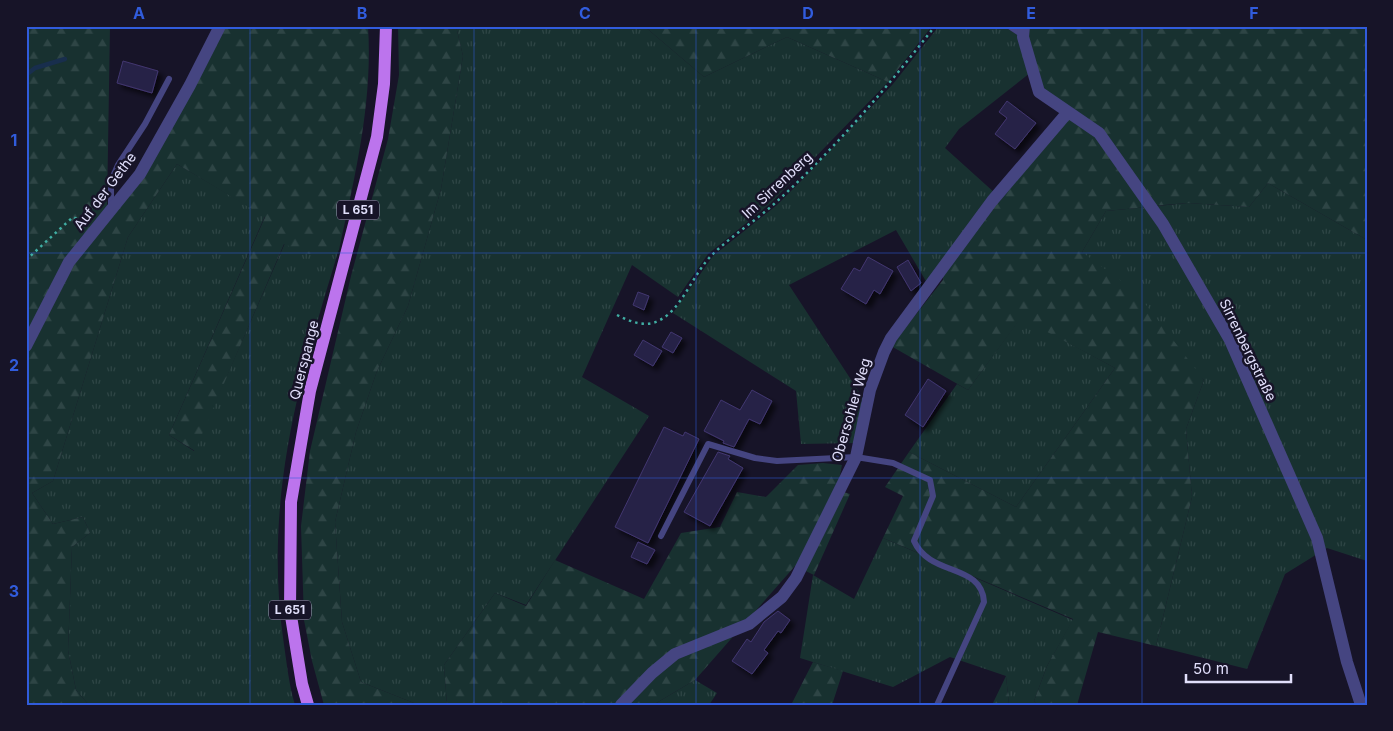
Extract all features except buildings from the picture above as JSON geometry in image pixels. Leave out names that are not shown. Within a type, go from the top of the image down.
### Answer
[{"type":"main road","name":"Querspange","points":[[308,705],[302,684],[290,610],[291,502],[310,391],[377,137],[384,84],[386,26]]},
{"type":"street","name":"Auf der Gethe","points":[[26,346],[69,262],[140,174],[190,85],[220,26]]},
{"type":"street","name":"Sirrenbergstraße","points":[[1024,31],[1039,92],[1099,133],[1163,224],[1230,340],[1317,538],[1347,662],[1361,705]]},
{"type":"street","name":"Obersohler Weg","points":[[621,705],[652,673],[675,654],[749,624],[782,597],[796,578],[856,457],[870,390],[891,338],[997,195],[1068,112]]},
{"type":"lane","points":[[1009,26],[1024,31]]},
{"type":"lane","points":[[111,209],[111,181],[118,165],[145,124],[169,80]]},
{"type":"lane","points":[[661,536],[708,444],[754,458],[777,461],[856,457],[893,463],[930,480],[933,496],[914,541],[918,550],[926,558],[978,582],[984,591],[984,602],[977,622],[937,705]]},
{"type":"path","name":"Im Sirrenberg","points":[[617,314],[630,321],[643,324],[662,320],[675,306],[711,256],[774,204],[808,170],[891,83],[935,26]]},
{"type":"path","points":[[26,260],[73,216],[96,228]]},
{"type":"green space","points":[[26,26],[110,26],[107,208],[26,336]]},
{"type":"green space","points":[[224,26],[368,26],[368,83],[365,111],[357,167],[339,250],[309,254],[284,244],[195,451],[169,435],[265,217],[177,164],[128,237],[53,481],[32,493],[53,524],[83,517],[90,533],[72,547],[68,650],[76,690],[89,705],[26,705],[26,353],[72,263],[143,176]]},
{"type":"green space","points":[[398,26],[456,26],[463,56],[441,189],[408,306],[377,371],[356,432],[335,522],[342,622],[361,682],[419,705],[324,705],[312,661],[304,620],[301,526],[310,451],[351,276],[388,139],[399,75]]},
{"type":"green space","points":[[456,26],[644,26],[704,77],[787,37],[888,82],[771,203],[708,254],[678,297],[632,265],[582,377],[649,416],[526,605],[495,593],[444,665],[447,705],[419,705],[361,682],[342,622],[335,522],[356,432],[377,371],[408,306],[441,189],[463,56]]},
{"type":"green space","points":[[644,26],[932,26],[888,82],[787,37],[704,77]]},
{"type":"green space","points":[[939,26],[1003,26],[1021,37],[1030,73],[959,129],[945,148],[996,194],[927,283],[896,230],[789,285],[865,401],[855,443],[801,444],[796,391],[673,313],[713,256],[777,205],[811,171],[893,84]]},
{"type":"green space","points":[[1028,26],[1367,26],[1367,240],[1268,183],[1249,207],[1188,203],[1152,206],[1101,130],[1040,89],[1027,39]]},
{"type":"green space","points":[[1068,114],[1095,133],[1147,207],[1106,211],[1082,252],[1136,292],[1204,380],[1186,429],[1192,497],[1156,646],[1098,632],[1077,705],[1037,705],[1034,701],[1047,666],[1073,619],[883,538],[903,496],[885,487],[909,452],[1016,507],[1115,368],[1021,318],[968,390],[891,346],[943,280],[943,269]]},
{"type":"green space","points":[[177,164],[265,216],[169,435],[194,451],[285,243],[339,249],[310,347],[298,396],[288,444],[281,493],[278,542],[279,593],[287,668],[295,705],[89,705],[76,690],[68,650],[72,547],[90,533],[83,517],[53,524],[32,493],[53,481],[128,237]]},
{"type":"green space","points":[[1268,183],[1367,240],[1367,561],[1327,548],[1285,574],[1247,669],[1156,646],[1192,497],[1186,429],[1204,380],[1082,252],[1106,211],[1188,203],[1249,207]]},
{"type":"green space","points":[[1021,317],[1115,368],[1016,507],[909,452],[957,384],[968,390]]},
{"type":"green space","points":[[823,463],[842,465],[837,490],[850,494],[814,575],[795,566],[695,680],[653,705],[447,705],[444,665],[495,593],[526,606],[555,560],[644,599],[681,533],[720,527],[737,492],[766,497],[798,465]]},
{"type":"green space","points":[[883,538],[1073,620],[1047,666],[1034,701],[1037,705],[1009,705],[1006,676],[950,657],[893,687],[800,658],[813,575],[854,599]]},
{"type":"green space","points":[[813,662],[843,671],[832,705],[791,705]]},
{"type":"green space","points":[[1006,676],[1009,705],[992,705]]},
{"type":"green space","points":[[695,680],[717,693],[709,705],[653,705]]},
{"type":"waterway","points":[[26,75],[35,68],[65,59]]}]
